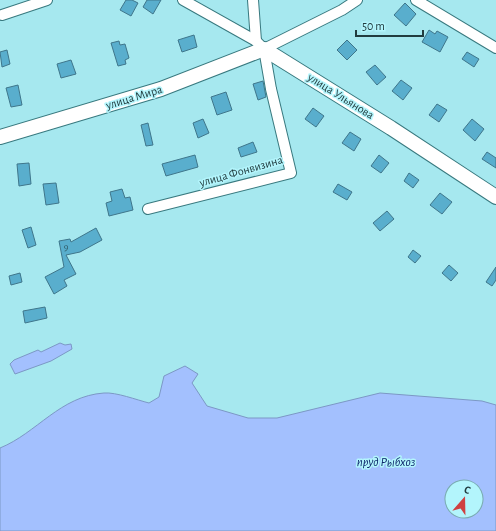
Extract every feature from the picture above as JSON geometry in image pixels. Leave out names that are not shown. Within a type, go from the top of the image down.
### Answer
[{"type":"street","points":[[2,15],[47,0]]},
{"type":"street","name":"улица Ульянова","points":[[183,0],[260,45],[496,196]]},
{"type":"street","points":[[253,0],[260,45],[342,10],[358,0]]},
{"type":"street","points":[[416,0],[496,48]]},
{"type":"street","name":"улица Мира","points":[[0,137],[161,89],[260,45]]},
{"type":"street","name":"улица Фонвизина","points":[[148,209],[291,173],[260,45]]},
{"type":"water","points":[[60,343],[65,345],[71,344],[72,349],[51,361],[15,374],[10,364],[14,360],[38,350],[41,352]]},
{"type":"water","name":"пруд Рыбхоз","points":[[185,366],[198,374],[192,383],[207,406],[248,418],[277,418],[380,393],[482,401],[496,405],[496,531],[0,531],[0,448],[26,434],[62,408],[74,401],[88,396],[109,393],[149,403],[159,397],[164,376]]},
{"type":"building","points":[[126,0],[132,0],[138,3],[131,16],[120,10]]},
{"type":"building","points":[[147,0],[161,0],[153,14],[143,7]]},
{"type":"building","points":[[405,3],[416,14],[406,26],[394,15]]},
{"type":"building","points":[[429,30],[435,34],[437,31],[448,37],[440,52],[422,42]]},
{"type":"building","points":[[194,35],[197,47],[182,52],[178,40]]},
{"type":"building","points":[[347,40],[357,50],[347,60],[337,50]]},
{"type":"building","points":[[119,41],[120,45],[125,44],[129,58],[125,60],[126,64],[118,66],[111,43]]},
{"type":"building","points":[[7,50],[10,64],[2,67],[0,52]]},
{"type":"building","points":[[467,52],[479,59],[474,67],[462,59]]},
{"type":"building","points":[[71,60],[76,74],[61,78],[57,64]]},
{"type":"building","points":[[375,65],[386,77],[377,85],[366,72]]},
{"type":"building","points":[[401,80],[412,88],[403,100],[392,91]]},
{"type":"building","points":[[263,81],[266,97],[258,100],[253,84]]},
{"type":"building","points":[[18,85],[22,105],[11,107],[6,88]]},
{"type":"building","points":[[226,92],[232,110],[217,115],[211,97]]},
{"type":"building","points":[[437,104],[447,110],[439,122],[429,115]]},
{"type":"building","points":[[313,108],[324,116],[316,127],[305,119]]},
{"type":"building","points":[[203,119],[209,133],[198,138],[193,123]]},
{"type":"building","points":[[472,119],[484,129],[475,141],[463,130]]},
{"type":"building","points":[[148,123],[153,145],[146,146],[141,125]]},
{"type":"building","points":[[350,132],[361,139],[354,151],[342,143]]},
{"type":"building","points":[[253,142],[257,152],[241,157],[238,148]]},
{"type":"building","points":[[487,152],[496,158],[496,168],[482,159]]},
{"type":"building","points":[[195,155],[198,167],[166,176],[162,164]]},
{"type":"building","points":[[379,155],[389,163],[381,173],[371,166]]},
{"type":"building","points":[[29,163],[31,184],[19,186],[17,164]]},
{"type":"building","points":[[409,173],[419,180],[413,188],[404,181]]},
{"type":"building","points":[[56,183],[59,203],[46,205],[43,184]]},
{"type":"building","points":[[338,184],[352,192],[347,200],[333,192]]},
{"type":"building","points":[[122,189],[125,198],[130,197],[133,210],[109,216],[106,203],[112,201],[110,192]]},
{"type":"building","points":[[440,193],[452,202],[442,214],[430,205]]},
{"type":"building","points":[[387,211],[394,219],[380,231],[373,223]]},
{"type":"building","points":[[31,227],[36,245],[28,248],[22,230]]},
{"type":"building","points":[[96,228],[102,240],[80,252],[66,255],[76,274],[64,280],[67,286],[54,294],[45,277],[64,267],[59,241],[70,239],[71,242]]},
{"type":"building","points":[[413,250],[421,256],[415,263],[408,257]]},
{"type":"building","points":[[449,265],[458,273],[451,281],[442,273]]},
{"type":"building","points":[[496,267],[496,280],[492,286],[486,282]]},
{"type":"building","points":[[20,273],[22,282],[11,285],[9,276]]},
{"type":"building","points":[[45,307],[47,318],[25,323],[23,311]]}]
